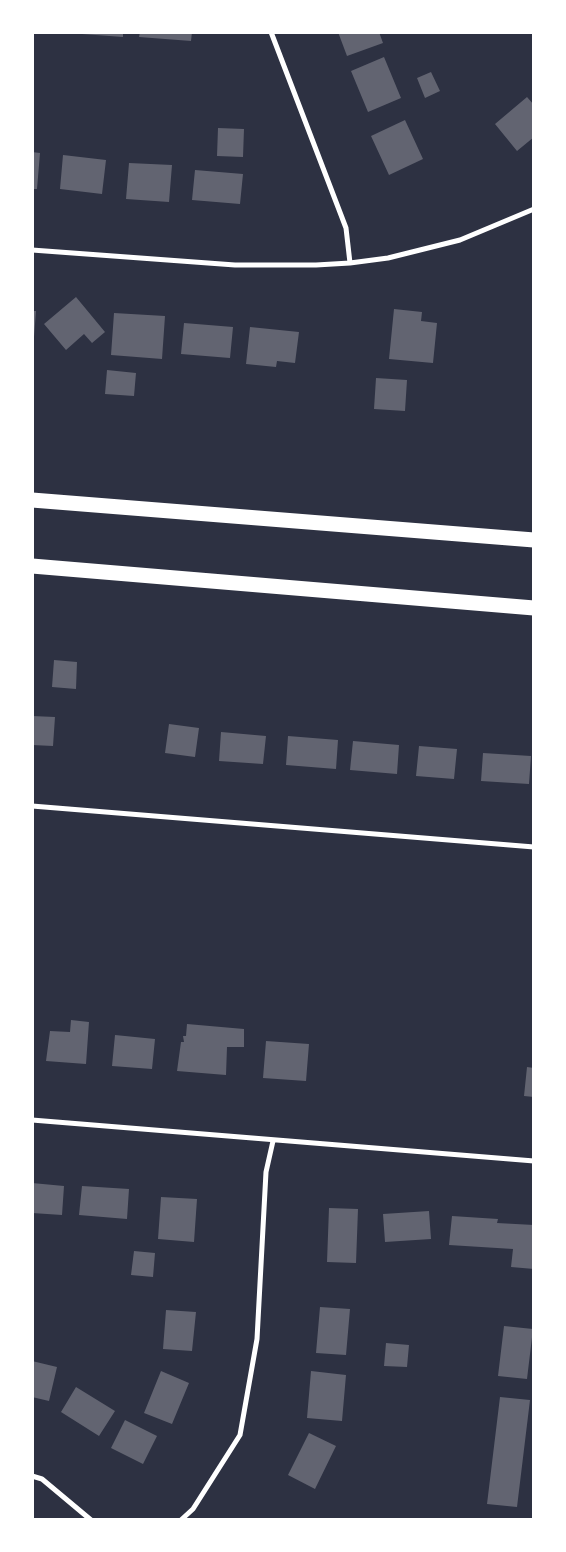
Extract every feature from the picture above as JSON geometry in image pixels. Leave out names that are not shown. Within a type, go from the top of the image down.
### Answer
[{"type":"highway","points":[[32,500],[534,540]]},
{"type":"highway","points":[[32,566],[534,608]]},
{"type":"street","points":[[272,32],[346,228],[350,263]]},
{"type":"street","points":[[32,250],[235,265],[350,263],[388,258],[460,240],[534,209]]},
{"type":"street","points":[[32,806],[534,847]]},
{"type":"street","points":[[32,1120],[534,1161]]},
{"type":"street","points":[[181,1520],[192,1509],[240,1434],[256,1339],[266,1172],[273,1141]]},
{"type":"street","points":[[32,1476],[42,1479],[91,1520]]},
{"type":"building","points":[[82,32],[123,32],[123,37],[82,34]]},
{"type":"building","points":[[140,32],[192,32],[191,41],[139,37]]},
{"type":"building","points":[[338,32],[379,32],[383,43],[347,56]]},
{"type":"building","points":[[384,57],[401,98],[368,112],[351,71]]},
{"type":"building","points":[[431,72],[440,91],[425,98],[417,78]]},
{"type":"building","points":[[527,97],[534,105],[534,137],[517,151],[495,124]]},
{"type":"building","points":[[405,120],[423,159],[389,175],[371,136]]},
{"type":"building","points":[[218,128],[244,129],[243,157],[217,156]]},
{"type":"building","points":[[32,152],[40,153],[37,189],[32,189]]},
{"type":"building","points":[[63,155],[106,160],[102,194],[60,189]]},
{"type":"building","points":[[129,163],[172,165],[169,202],[126,199]]},
{"type":"building","points":[[195,170],[243,174],[240,204],[192,200]]},
{"type":"building","points":[[76,297],[105,332],[92,343],[84,334],[66,350],[44,324]]},
{"type":"building","points":[[394,309],[422,312],[421,321],[437,323],[433,363],[389,359]]},
{"type":"building","points":[[32,311],[36,311],[34,337],[32,337]]},
{"type":"building","points":[[114,313],[165,316],[162,359],[111,355]]},
{"type":"building","points":[[184,323],[233,327],[230,358],[181,354]]},
{"type":"building","points":[[250,327],[299,332],[295,363],[277,361],[276,367],[246,364]]},
{"type":"building","points":[[107,370],[136,373],[134,396],[105,394]]},
{"type":"building","points":[[376,378],[407,380],[405,411],[374,409]]},
{"type":"building","points":[[54,660],[77,662],[76,689],[52,687]]},
{"type":"building","points":[[32,716],[55,717],[53,746],[32,745]]},
{"type":"building","points":[[169,724],[199,728],[195,757],[165,753]]},
{"type":"building","points":[[221,732],[266,736],[263,764],[219,761]]},
{"type":"building","points":[[288,736],[338,740],[336,769],[286,765]]},
{"type":"building","points":[[353,741],[399,745],[397,774],[350,770]]},
{"type":"building","points":[[419,746],[457,749],[454,779],[416,776]]},
{"type":"building","points":[[483,753],[531,756],[529,784],[481,781]]},
{"type":"building","points":[[71,1020],[89,1022],[86,1064],[46,1061],[50,1031],[70,1032]]},
{"type":"building","points":[[187,1024],[244,1029],[244,1047],[227,1047],[226,1075],[177,1071],[181,1042],[184,1042],[183,1036],[186,1036]]},
{"type":"building","points":[[115,1035],[155,1039],[152,1069],[112,1066]]},
{"type":"building","points":[[266,1041],[309,1044],[306,1081],[263,1078]]},
{"type":"building","points":[[527,1067],[534,1068],[534,1097],[524,1096]]},
{"type":"building","points":[[32,1183],[64,1186],[62,1215],[32,1213]]},
{"type":"building","points":[[82,1186],[129,1189],[127,1219],[79,1215]]},
{"type":"building","points":[[161,1197],[197,1199],[194,1242],[158,1239]]},
{"type":"building","points":[[329,1208],[358,1209],[356,1263],[327,1262]]},
{"type":"building","points":[[429,1211],[431,1239],[385,1242],[383,1214]]},
{"type":"building","points":[[452,1216],[498,1219],[497,1223],[534,1225],[534,1269],[511,1267],[513,1249],[449,1245]]},
{"type":"building","points":[[134,1251],[155,1253],[153,1277],[131,1275]]},
{"type":"building","points":[[320,1307],[350,1309],[346,1355],[316,1353]]},
{"type":"building","points":[[166,1310],[196,1312],[192,1351],[163,1349]]},
{"type":"building","points":[[504,1326],[533,1329],[527,1379],[498,1376]]},
{"type":"building","points":[[386,1343],[409,1345],[407,1367],[384,1366]]},
{"type":"building","points":[[32,1361],[57,1367],[49,1401],[32,1397]]},
{"type":"building","points":[[161,1371],[189,1383],[172,1424],[144,1413]]},
{"type":"building","points":[[311,1371],[346,1375],[342,1421],[307,1418]]},
{"type":"building","points":[[76,1387],[115,1411],[99,1436],[61,1412]]},
{"type":"building","points":[[500,1397],[530,1400],[517,1507],[487,1504]]},
{"type":"building","points":[[125,1420],[157,1436],[143,1464],[111,1448]]},
{"type":"building","points":[[309,1433],[336,1446],[315,1489],[288,1475]]}]
